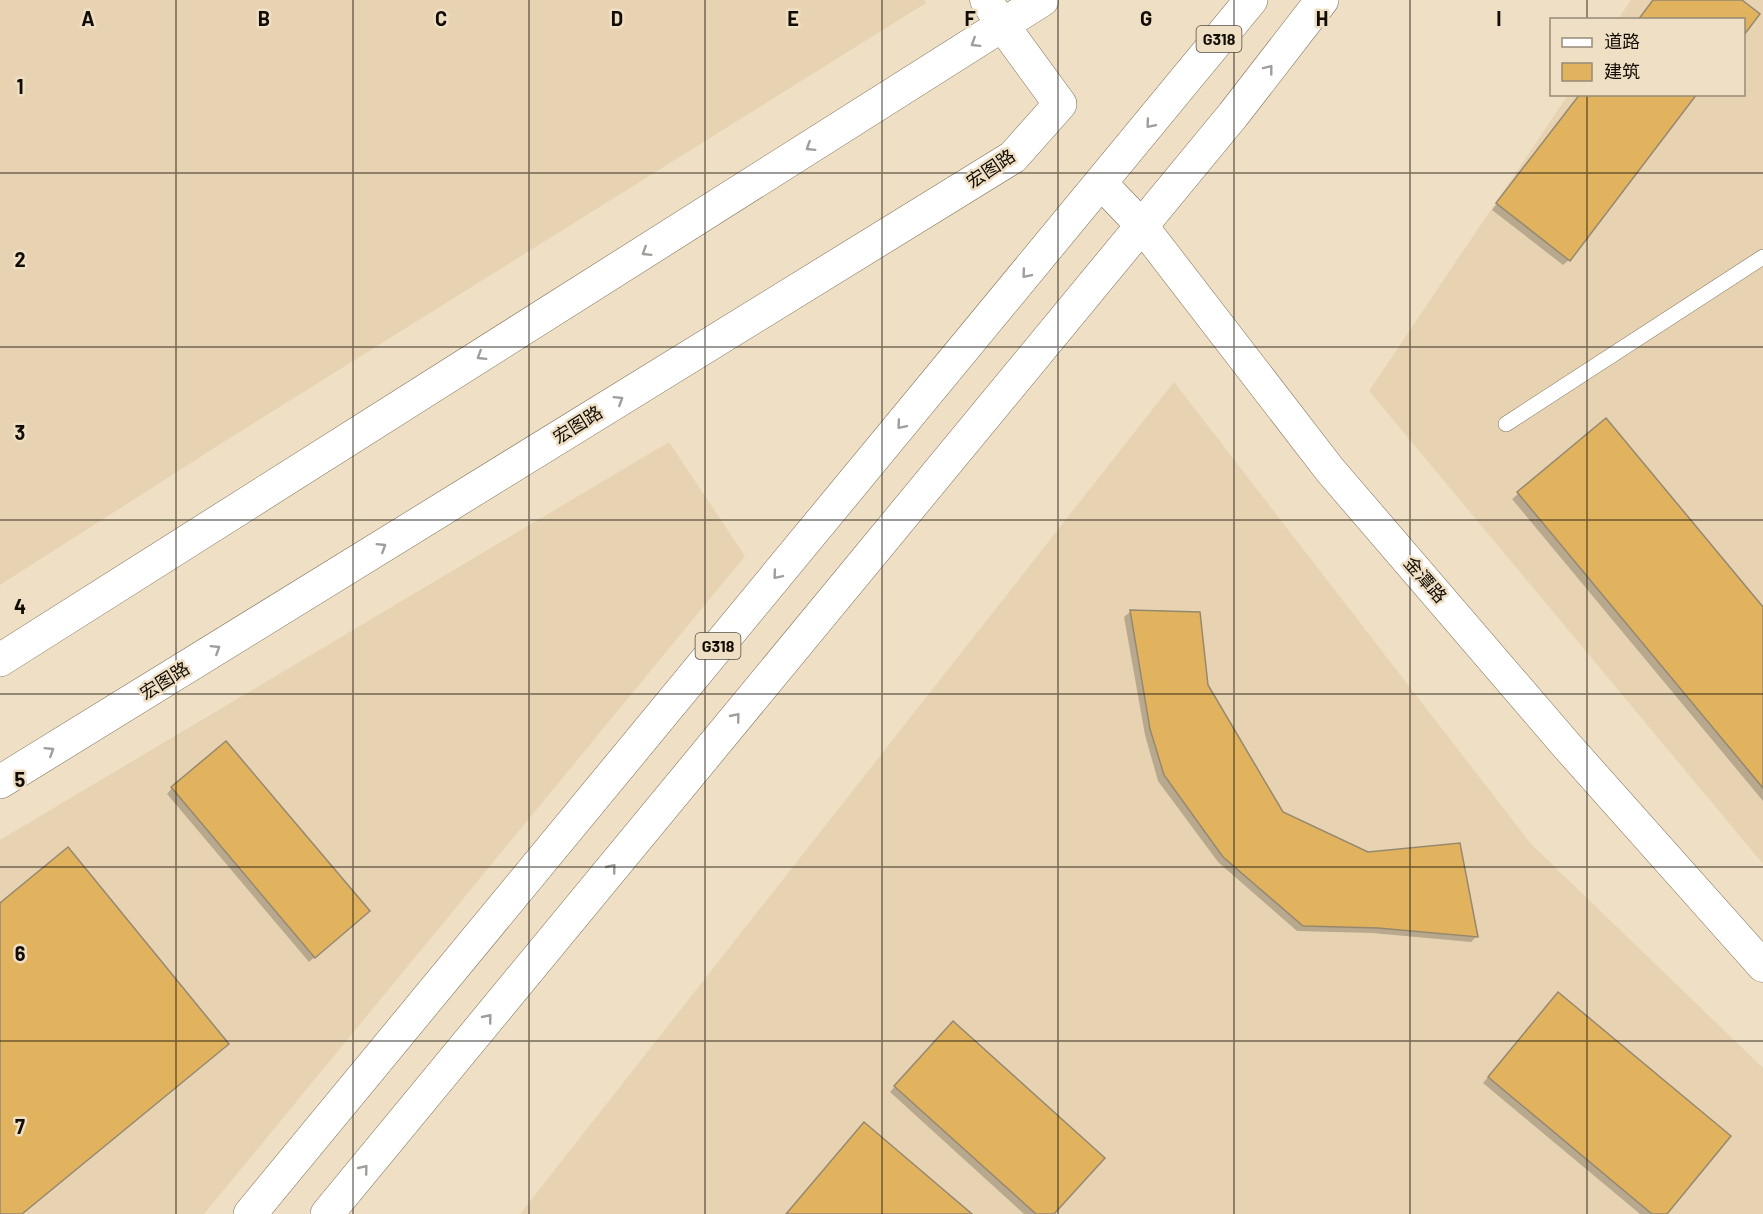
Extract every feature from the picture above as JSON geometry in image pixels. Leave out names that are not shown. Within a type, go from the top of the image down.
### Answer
[{"type":"main road","points":[[0,660],[994,13],[1042,0]]},
{"type":"main road","name":"G318","points":[[250,1214],[1251,0]]},
{"type":"main road","points":[[327,1214],[1233,115],[1322,0]]},
{"type":"main road","name":"宏图路","points":[[0,782],[1013,157],[1060,104],[994,13]]},
{"type":"street","name":"金潭路","points":[[1101,183],[1142,226],[1330,470],[1567,746],[1763,966]]},
{"type":"lane","points":[[1506,424],[1763,257]]},
{"type":"shaded area","points":[[0,0],[924,0],[926,3],[222,443],[0,585]]},
{"type":"shaded area","points":[[1631,0],[1763,0],[1763,864],[1369,391],[1567,96],[1745,96],[1745,18],[1619,18]]},
{"type":"shaded area","points":[[1174,382],[1531,844],[1763,1068],[1763,1214],[520,1214]]},
{"type":"shaded area","points":[[669,442],[745,556],[204,1214],[0,1214],[0,840]]},
{"type":"building","points":[[1653,0],[1742,0],[1760,14],[1745,34],[1745,18],[1640,18]]},
{"type":"building","points":[[1578,96],[1695,96],[1570,261],[1496,203]]},
{"type":"building","points":[[1606,418],[1763,607],[1763,788],[1517,492]]},
{"type":"building","points":[[1130,610],[1200,612],[1208,685],[1283,812],[1368,852],[1460,843],[1478,937],[1378,928],[1303,926],[1223,857],[1164,775],[1150,729]]},
{"type":"building","points":[[226,741],[370,911],[315,958],[171,787]]},
{"type":"building","points":[[68,847],[229,1044],[22,1214],[0,1214],[0,903]]},
{"type":"building","points":[[1558,992],[1731,1136],[1667,1214],[1652,1214],[1488,1077]]},
{"type":"building","points":[[953,1021],[1105,1158],[1054,1214],[1036,1214],[894,1086]]},
{"type":"building","points":[[864,1122],[972,1214],[786,1214]]}]
